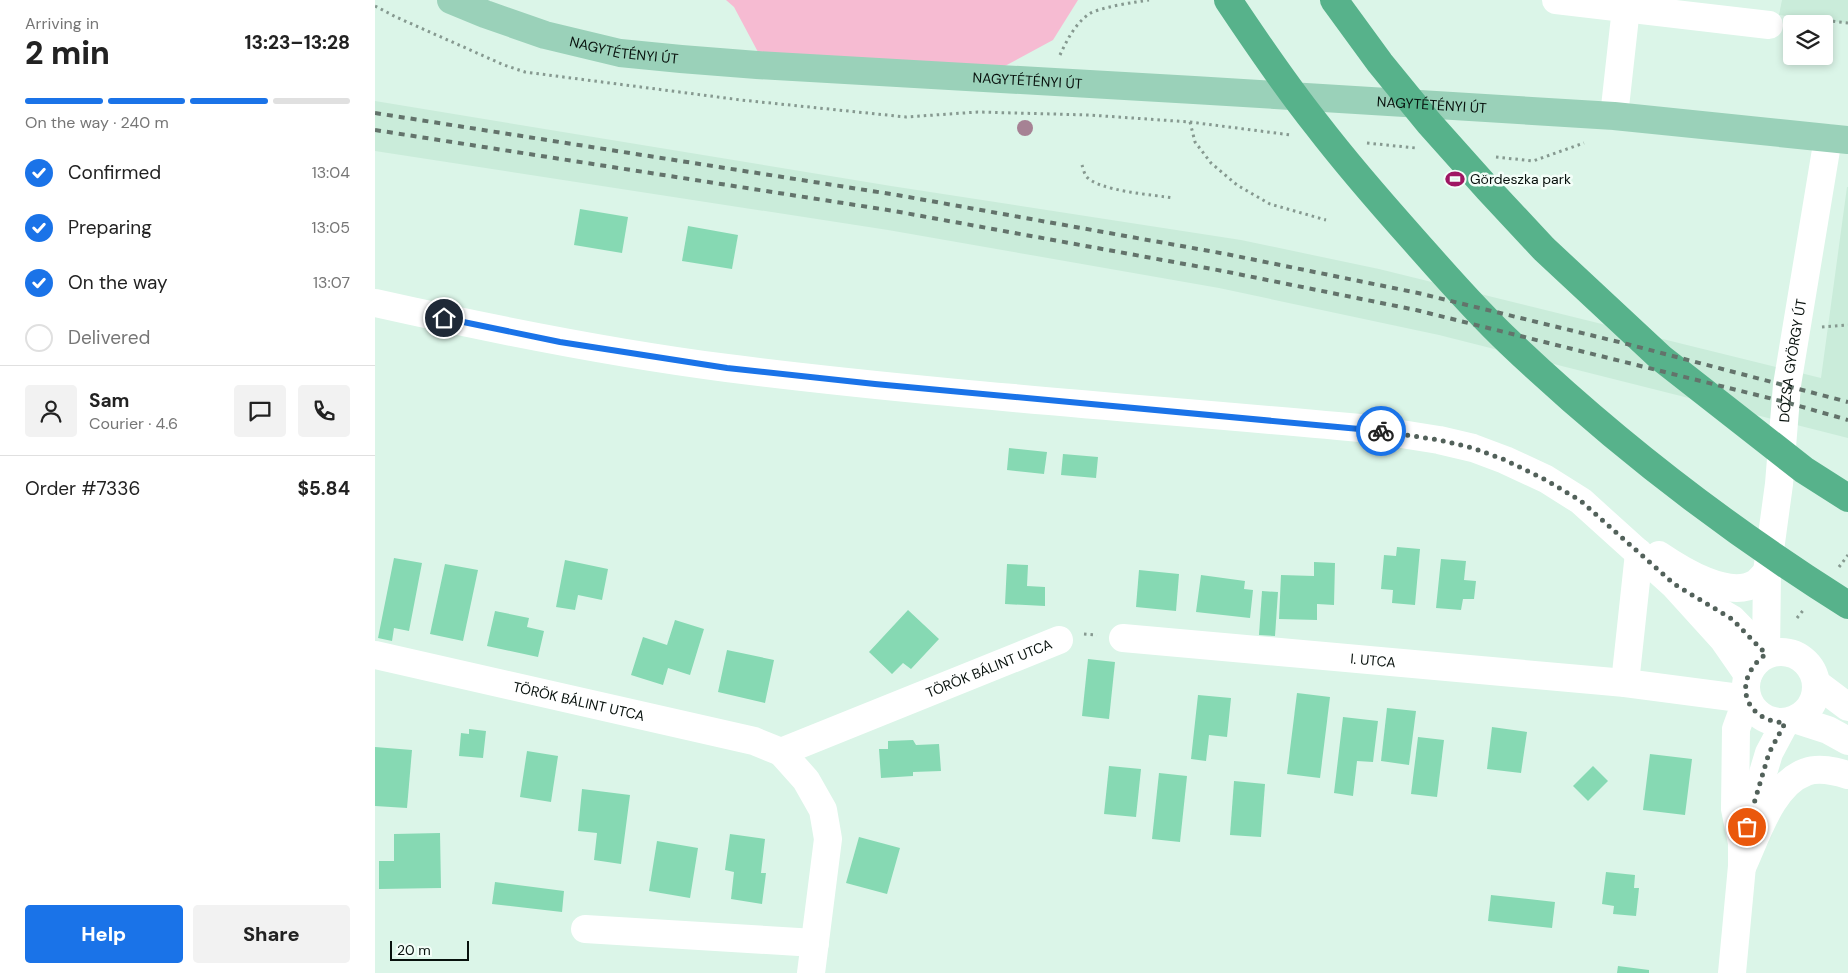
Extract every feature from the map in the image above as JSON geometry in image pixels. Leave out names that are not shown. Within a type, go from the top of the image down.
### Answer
[{"type":"highway","points":[[1228,0],[1263,53],[1317,125],[1447,277],[1508,341],[1585,411],[1659,473],[1738,532],[1848,605]]},
{"type":"highway","points":[[1334,0],[1380,63],[1429,123],[1543,249],[1661,358],[1805,470],[1848,498]]},
{"type":"main road","name":"NAGYTÉTÉNYI ÚT","points":[[451,0],[545,35],[619,53],[757,65],[1614,116],[1838,139]]},
{"type":"street","points":[[1556,0],[1769,25]]},
{"type":"street","points":[[1614,116],[1626,8]]},
{"type":"street","name":"DÓZSA GYÖRGY ÚT","points":[[1778,654],[1767,578],[1779,484],[1787,384],[1838,139]]},
{"type":"street","points":[[375,302],[560,342],[727,368],[875,384],[1370,429],[1439,440],[1473,448],[1505,460],[1546,480],[1581,501],[1671,563],[1694,576],[1723,587],[1737,589],[1755,584],[1767,578]]},
{"type":"street","points":[[1581,501],[1674,584],[1723,639],[1747,687],[1753,709],[1762,717],[1774,722],[1791,721],[1828,730],[1848,741]]},
{"type":"street","points":[[1625,683],[1639,553]]},
{"type":"street","points":[[1674,584],[1732,619],[1778,654]]},
{"type":"street","name":"I. UTCA","points":[[1123,638],[1625,683],[1747,687]]},
{"type":"street","name":"TÖRÖK BÁLINT UTCA","points":[[781,752],[1059,640]]},
{"type":"street","points":[[1732,973],[1742,855],[1769,753],[1791,721],[1805,714],[1816,696],[1814,673],[1800,657],[1778,654],[1755,662],[1747,687],[1736,729],[1735,809],[1742,855]]},
{"type":"street","name":"TÖRÖK BÁLINT UTCA","points":[[375,655],[754,741],[781,752],[806,780],[823,810],[828,839],[811,973]]},
{"type":"street","points":[[1816,683],[1848,707]]},
{"type":"street","points":[[1742,855],[1775,798],[1789,781],[1807,771],[1828,770],[1848,774]]},
{"type":"street","points":[[585,929],[815,943]]},
{"type":"path","points":[[1060,83],[1059,55],[1069,36],[1090,14],[1129,2],[1149,0]]},
{"type":"path","points":[[1769,25],[1779,15],[1848,23]]},
{"type":"path","points":[[1190,122],[1195,142],[1211,163],[1237,184],[1271,204],[1326,220]]},
{"type":"path","points":[[1267,133],[1297,136]]},
{"type":"path","points":[[1494,156],[1533,161],[1588,142]]},
{"type":"path","points":[[1366,143],[1425,149]]},
{"type":"path","points":[[1082,165],[1086,176],[1108,188],[1174,198]]},
{"type":"path","points":[[1828,327],[1848,326]]},
{"type":"path","points":[[1059,640],[1081,634],[1123,638]]},
{"type":"shaded area","points":[[726,0],[1078,0],[1053,40],[1003,67],[758,52],[734,7]]},
{"type":"shaded area","points":[[1782,0],[1848,0],[1848,23],[1833,21],[1833,15],[1779,15]]},
{"type":"shaded area","points":[[375,101],[891,186],[1241,240],[1379,269],[1821,378],[1848,187],[1848,438],[1439,335],[1219,288],[888,230],[375,151]]},
{"type":"building","points":[[580,209],[628,217],[622,253],[574,245]]},
{"type":"building","points":[[688,226],[738,235],[732,269],[682,261]]},
{"type":"building","points":[[1009,448],[1047,452],[1044,474],[1007,470]]},
{"type":"building","points":[[1063,454],[1098,457],[1096,478],[1061,475]]},
{"type":"building","points":[[1397,547],[1420,549],[1415,605],[1392,603],[1393,590],[1381,589],[1384,555],[1396,556]]},
{"type":"building","points":[[394,558],[422,563],[409,631],[394,628],[392,641],[378,638]]},
{"type":"building","points":[[1441,559],[1466,561],[1464,580],[1476,581],[1474,599],[1463,599],[1461,610],[1436,608]]},
{"type":"building","points":[[565,560],[608,569],[602,600],[578,595],[575,610],[556,607]]},
{"type":"building","points":[[1314,562],[1335,563],[1334,605],[1317,604],[1317,620],[1279,619],[1281,575],[1314,576]]},
{"type":"building","points":[[445,564],[478,570],[463,641],[430,634]]},
{"type":"building","points":[[1007,564],[1028,565],[1027,586],[1045,587],[1045,606],[1005,604]]},
{"type":"building","points":[[1139,570],[1179,574],[1176,611],[1136,607]]},
{"type":"building","points":[[1201,575],[1245,581],[1244,589],[1253,590],[1250,618],[1196,612]]},
{"type":"building","points":[[1262,591],[1278,592],[1275,636],[1259,635]]},
{"type":"building","points":[[908,610],[939,639],[911,669],[903,663],[892,674],[869,652]]},
{"type":"building","points":[[495,611],[529,618],[527,627],[544,631],[538,657],[487,646]]},
{"type":"building","points":[[675,620],[704,629],[690,675],[668,668],[663,685],[631,675],[643,637],[667,645]]},
{"type":"building","points":[[727,650],[774,660],[765,703],[718,692]]},
{"type":"building","points":[[1088,659],[1115,662],[1109,719],[1082,716]]},
{"type":"building","points":[[1297,693],[1330,697],[1320,778],[1287,774]]},
{"type":"building","points":[[1198,695],[1231,698],[1227,737],[1209,735],[1206,761],[1191,759]]},
{"type":"building","points":[[1387,708],[1416,711],[1409,765],[1381,761]]},
{"type":"building","points":[[1343,717],[1378,721],[1373,762],[1357,761],[1353,796],[1334,793]]},
{"type":"building","points":[[1492,727],[1527,732],[1521,773],[1487,769]]},
{"type":"building","points":[[469,729],[486,731],[483,758],[459,756],[461,733],[469,734]]},
{"type":"building","points":[[1418,737],[1444,740],[1437,797],[1411,794]]},
{"type":"building","points":[[913,740],[916,745],[939,744],[941,771],[913,772],[913,776],[881,778],[879,749],[888,749],[888,741]]},
{"type":"building","points":[[375,747],[412,750],[407,808],[375,806]]},
{"type":"building","points":[[527,751],[558,756],[551,802],[520,797]]},
{"type":"building","points":[[1650,754],[1692,759],[1685,815],[1643,810]]},
{"type":"building","points":[[1109,766],[1141,769],[1136,817],[1104,814]]},
{"type":"building","points":[[1593,766],[1608,781],[1588,801],[1573,786]]},
{"type":"building","points":[[1159,773],[1187,776],[1180,842],[1152,839]]},
{"type":"building","points":[[1234,781],[1265,784],[1261,837],[1230,835]]},
{"type":"building","points":[[582,789],[630,795],[621,864],[594,860],[597,833],[578,831]]},
{"type":"building","points":[[440,833],[441,888],[379,889],[379,861],[394,861],[394,834]]},
{"type":"building","points":[[730,834],[765,839],[761,873],[766,873],[762,904],[731,899],[734,872],[725,870]]},
{"type":"building","points":[[859,837],[900,848],[887,894],[846,883]]},
{"type":"building","points":[[657,841],[698,848],[690,898],[649,891]]},
{"type":"building","points":[[1606,872],[1635,875],[1634,888],[1639,888],[1636,916],[1613,914],[1614,906],[1602,904]]},
{"type":"building","points":[[495,882],[564,891],[562,912],[492,904]]},
{"type":"building","points":[[1491,895],[1555,902],[1552,928],[1488,921]]},
{"type":"building","points":[[1618,966],[1649,970],[1649,973],[1617,973]]},
{"type":"railway","points":[[375,113],[897,195],[1226,254],[1418,293],[1627,344],[1848,402]]},
{"type":"railway","points":[[375,130],[894,211],[1223,271],[1416,310],[1785,402],[1848,420]]},
{"type":"way so far","points":[[1381,431],[1439,440],[1473,448],[1505,460],[1546,480],[1581,501],[1674,584],[1732,619],[1766,654],[1755,662],[1748,675],[1746,686],[1747,699],[1753,709],[1762,717],[1774,722],[1785,723],[1769,753],[1747,827]]},
{"type":"place","name":"Gördeszka park","points":[[1455,179]]},
{"type":"route","points":[[444,318],[560,342],[727,368],[875,384],[1381,431]]}]
